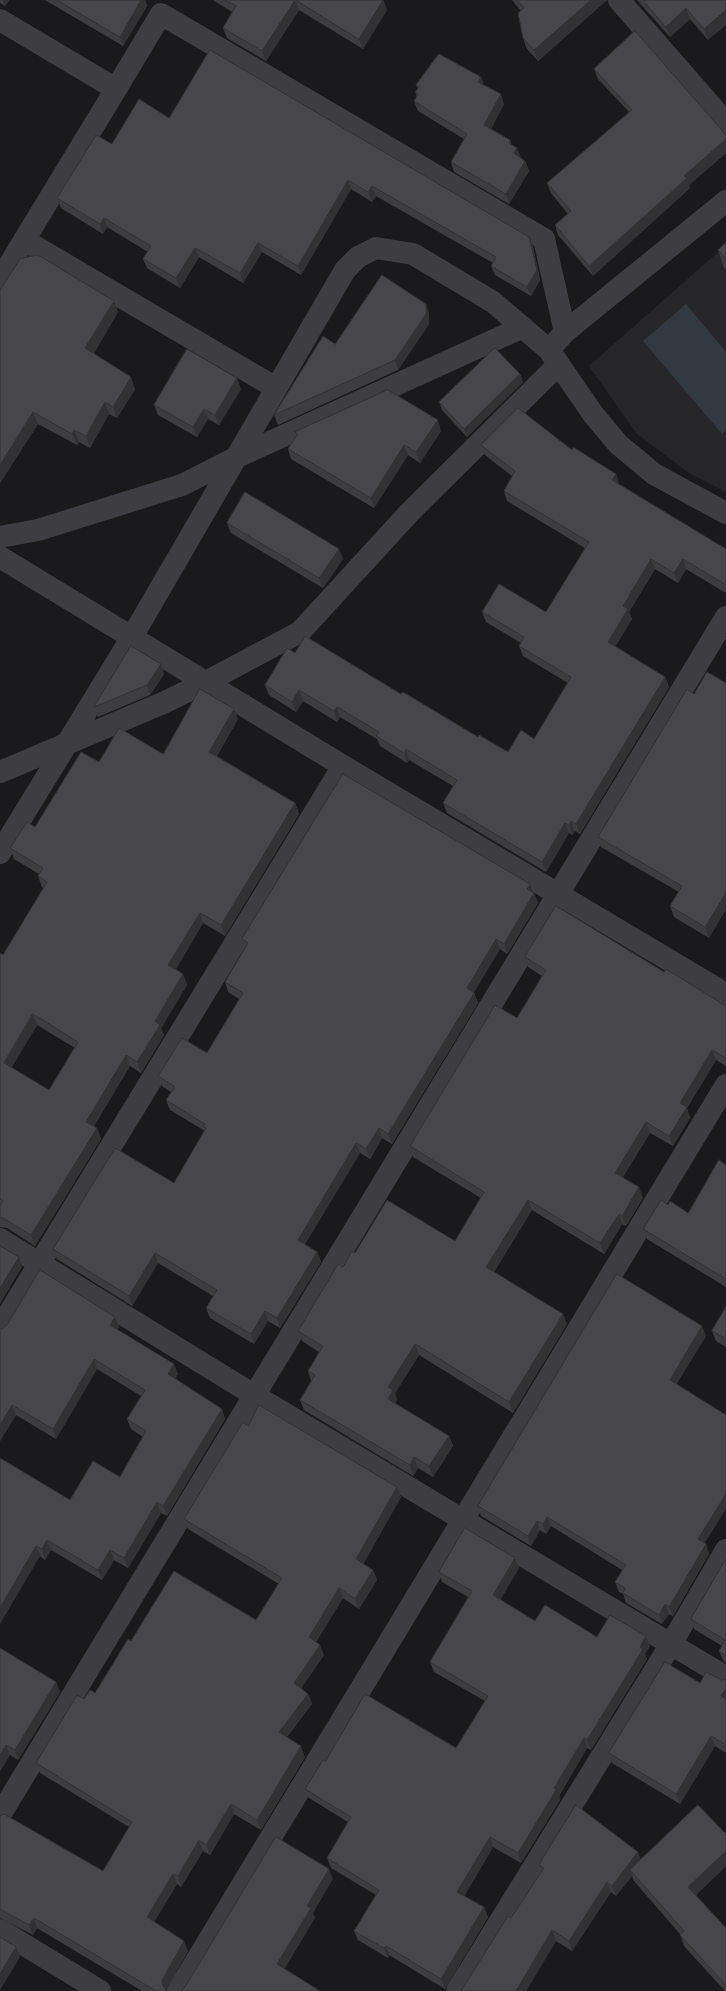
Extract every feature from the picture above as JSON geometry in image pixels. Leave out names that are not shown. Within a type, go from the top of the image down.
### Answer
[{"type":"street","points":[[619,0],[726,123]]},
{"type":"street","points":[[0,280],[165,7],[544,239],[565,332]]},
{"type":"street","points":[[0,20],[116,88]]},
{"type":"street","points":[[0,772],[65,745],[206,682],[300,632],[554,357],[565,332],[726,201]]},
{"type":"street","points":[[24,240],[276,388]]},
{"type":"street","points":[[0,853],[132,637],[345,270],[358,257],[376,248],[413,254],[493,302],[523,327],[554,357],[593,414],[618,444],[654,474],[726,513]]},
{"type":"street","points":[[0,537],[38,530],[182,485],[237,457],[523,327]]},
{"type":"street","points":[[0,557],[343,766],[558,892],[726,994]]},
{"type":"street","points":[[0,1816],[558,892],[726,617]]},
{"type":"street","points":[[0,1328],[343,766]]},
{"type":"street","points":[[178,1991],[726,1085]]},
{"type":"street","points":[[0,1239],[254,1395],[726,1677]]},
{"type":"street","points":[[457,1991],[671,1644],[726,1550]]},
{"type":"street","points":[[0,1930],[100,1991]]},
{"type":"shaded area","points":[[726,245],[726,492],[689,473],[637,434],[589,366]]},
{"type":"shaded area","points":[[686,304],[726,352],[726,430],[722,434],[643,341]]},
{"type":"building","points":[[57,0],[141,0],[120,37]]},
{"type":"building","points":[[225,0],[295,0],[262,51],[223,28],[236,6]]},
{"type":"building","points":[[296,0],[383,0],[359,39]]},
{"type":"building","points":[[517,0],[591,0],[534,50],[523,38],[518,13],[524,8]]},
{"type":"building","points":[[643,0],[726,0],[726,10],[704,29],[686,8],[666,27]]},
{"type":"building","points":[[635,31],[726,135],[726,139],[684,176],[687,178],[589,266],[555,225],[571,211],[547,183],[632,110],[594,69]]},
{"type":"building","points":[[210,50],[529,237],[537,270],[527,287],[491,266],[496,257],[372,186],[368,192],[348,180],[298,266],[258,243],[240,273],[195,248],[176,278],[143,259],[151,246],[104,218],[100,224],[57,198],[96,135],[112,144],[139,99],[169,118]]},
{"type":"building","points":[[439,54],[481,77],[478,82],[501,94],[484,125],[510,140],[509,143],[517,148],[514,153],[525,161],[506,194],[451,162],[467,134],[414,101],[418,94],[415,92],[419,87],[416,85]]},
{"type":"building","points":[[726,243],[726,259],[718,250]]},
{"type":"building","points":[[38,255],[114,301],[85,348],[131,377],[113,407],[105,402],[86,436],[74,430],[72,434],[33,412],[0,465],[0,290],[20,259]]},
{"type":"building","points":[[382,275],[426,304],[426,314],[395,360],[274,415],[323,336],[335,344]]},
{"type":"building","points":[[495,348],[520,374],[464,429],[439,402]]},
{"type":"building","points":[[187,349],[237,378],[215,415],[204,409],[193,427],[154,405]]},
{"type":"building","points":[[388,390],[438,420],[416,452],[404,445],[371,498],[288,449],[298,434],[295,432]]},
{"type":"building","points":[[518,408],[572,450],[573,447],[616,474],[612,480],[726,549],[726,585],[683,559],[674,573],[651,559],[623,606],[628,609],[608,642],[665,677],[576,824],[571,821],[569,825],[565,823],[542,862],[443,803],[457,780],[406,749],[404,753],[376,736],[379,732],[337,707],[334,711],[299,690],[292,702],[265,685],[287,648],[295,653],[305,636],[401,694],[403,692],[478,737],[479,735],[508,752],[521,730],[534,739],[571,677],[519,646],[524,637],[482,612],[499,584],[546,612],[589,542],[504,491],[515,471],[481,445]]},
{"type":"building","points":[[245,492],[339,549],[319,578],[227,523]]},
{"type":"building","points":[[131,646],[161,664],[147,685],[94,707]]},
{"type":"building","points":[[707,672],[726,683],[726,893],[705,927],[670,906],[682,886],[598,837],[687,689],[694,694]]},
{"type":"building","points":[[200,689],[234,709],[209,752],[295,803],[221,925],[200,913],[168,965],[183,974],[155,1021],[160,1025],[137,1062],[126,1055],[86,1122],[97,1128],[31,1235],[0,1217],[0,1206],[3,1201],[0,1199],[0,953],[3,955],[47,882],[38,876],[43,868],[10,848],[27,822],[35,827],[81,752],[99,762],[119,728],[163,754]],"holes":[[[33,1014],[78,1042],[49,1090],[4,1063]]]},
{"type":"building","points":[[343,774],[530,884],[527,889],[534,893],[504,944],[496,939],[467,988],[474,993],[388,1134],[379,1128],[366,1149],[356,1143],[298,1240],[317,1252],[277,1318],[265,1311],[251,1334],[206,1308],[217,1290],[155,1253],[129,1296],[53,1249],[115,1148],[174,1183],[206,1128],[203,1126],[205,1124],[166,1100],[175,1087],[158,1076],[182,1038],[207,1053],[243,993],[225,982],[248,943],[242,939]]},
{"type":"building","points":[[556,906],[664,972],[666,969],[726,1006],[726,1058],[712,1050],[680,1103],[687,1107],[669,1136],[646,1122],[615,1173],[639,1187],[622,1216],[619,1214],[600,1243],[528,1200],[486,1267],[563,1314],[509,1402],[415,1344],[388,1387],[393,1390],[388,1399],[449,1436],[429,1466],[414,1457],[410,1465],[300,1400],[315,1375],[308,1371],[323,1346],[298,1331],[338,1264],[343,1267],[352,1251],[355,1253],[387,1200],[455,1241],[484,1192],[410,1146],[495,1005],[517,1018],[546,970],[525,957]]},
{"type":"building","points":[[719,1160],[726,1165],[726,1279],[643,1229],[661,1200],[668,1205],[670,1201],[688,1213]]},
{"type":"building","points":[[0,1246],[19,1257],[0,1288]]},
{"type":"building","points":[[40,1270],[115,1317],[110,1325],[174,1364],[168,1374],[222,1409],[163,1506],[157,1502],[124,1558],[110,1550],[98,1570],[47,1540],[42,1549],[36,1546],[0,1608],[0,1458],[70,1500],[93,1461],[120,1477],[146,1431],[127,1419],[145,1390],[94,1359],[53,1429],[12,1405],[0,1425],[0,1329],[7,1325]]},
{"type":"building","points":[[617,1274],[702,1326],[670,1380],[726,1415],[726,1494],[698,1539],[706,1544],[669,1607],[665,1604],[659,1615],[623,1593],[625,1588],[615,1582],[626,1565],[547,1517],[543,1524],[537,1521],[528,1536],[478,1506]]},
{"type":"building","points":[[726,1307],[726,1339],[712,1331]]},
{"type":"building","points":[[259,1405],[397,1487],[356,1559],[373,1570],[355,1599],[339,1588],[309,1637],[320,1645],[294,1683],[308,1694],[279,1732],[301,1746],[257,1820],[231,1804],[206,1845],[199,1840],[178,1876],[173,1874],[147,1917],[184,1941],[162,1980],[163,1986],[167,1991],[156,1991],[34,1918],[29,1925],[0,1909],[0,1816],[4,1814],[103,1871],[132,1822],[36,1763],[77,1695],[84,1699],[90,1690],[95,1693],[128,1639],[131,1641],[174,1571],[256,1620],[282,1578],[184,1519],[243,1422],[248,1426]]},
{"type":"building","points":[[465,1528],[515,1558],[493,1595],[535,1621],[545,1605],[597,1637],[610,1615],[646,1636],[640,1647],[643,1649],[587,1740],[584,1738],[554,1788],[556,1790],[518,1853],[490,1837],[457,1892],[484,1907],[441,1979],[386,1946],[384,1948],[354,1931],[379,1890],[327,1858],[351,1817],[305,1789],[323,1760],[325,1762],[365,1694],[456,1748],[488,1696],[430,1662],[472,1591],[439,1572]]},
{"type":"building","points":[[726,1559],[726,1656],[719,1651],[725,1640],[691,1619]]},
{"type":"building","points":[[0,1648],[56,1682],[15,1750],[6,1745],[0,1755]]},
{"type":"building","points":[[665,1662],[700,1683],[706,1672],[722,1680],[726,1679],[726,1688],[721,1696],[726,1699],[726,1745],[711,1736],[676,1794],[609,1753]]},
{"type":"building","points":[[576,1805],[638,1852],[612,1886],[607,1882],[569,1941],[552,1930],[516,1991],[461,1991],[508,1916],[511,1918],[544,1868],[539,1865]]},
{"type":"building","points":[[698,1805],[726,1834],[726,1851],[688,1887],[726,1928],[726,1985],[680,1935],[684,1931],[630,1870]]},
{"type":"building","points":[[276,1837],[329,1869],[307,1906],[311,1908],[277,1964],[320,1991],[181,1991],[185,1987]]},
{"type":"building","points":[[0,1937],[16,1947],[0,1974]]}]
